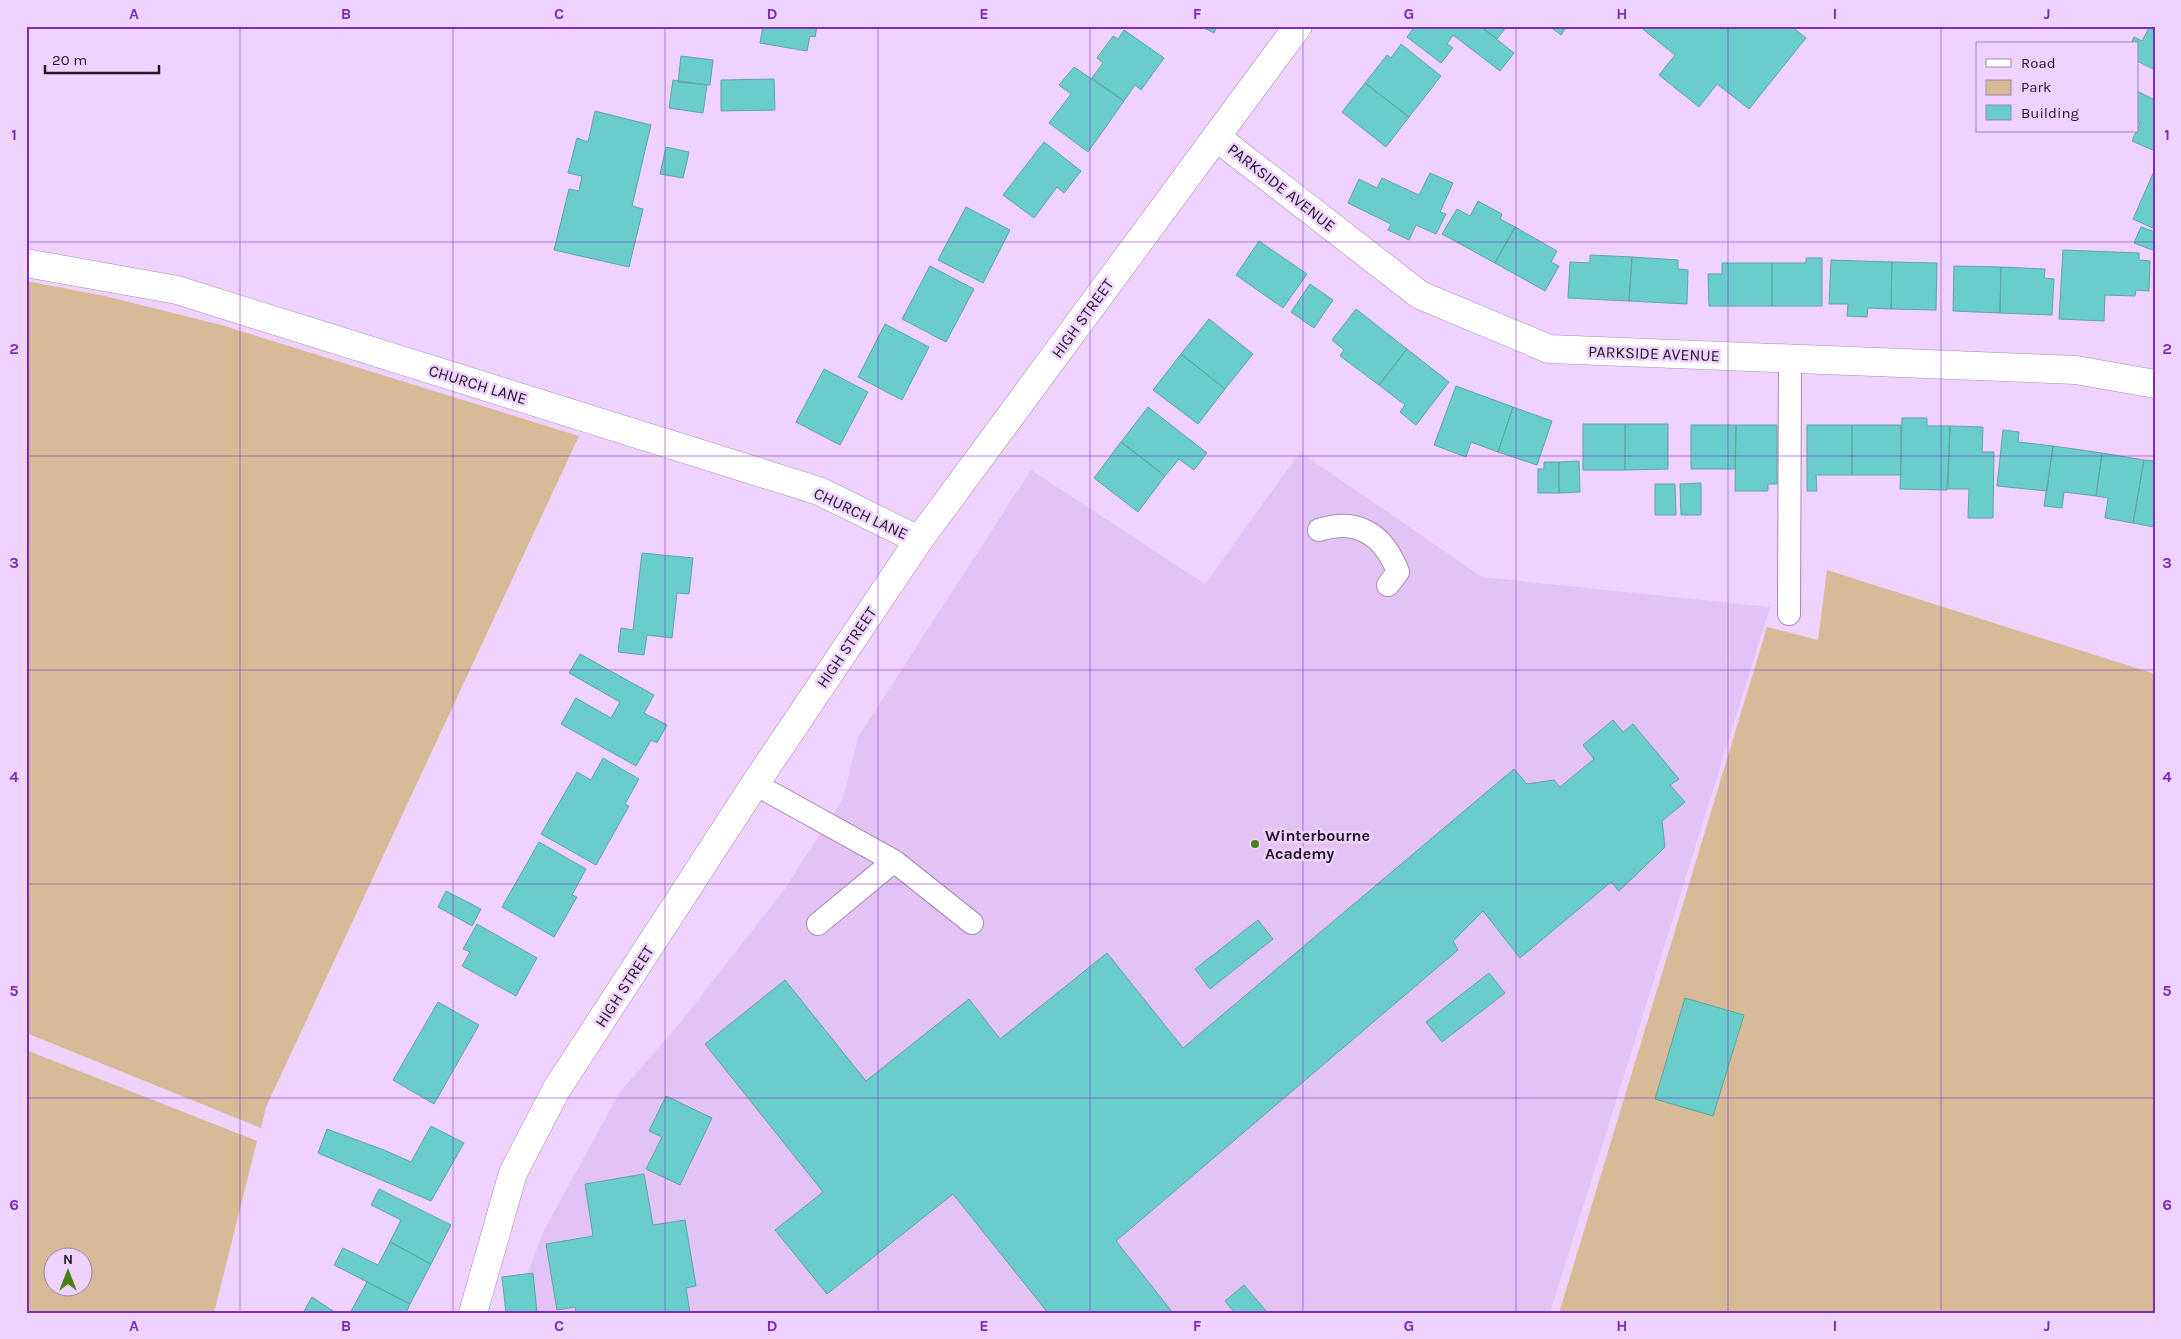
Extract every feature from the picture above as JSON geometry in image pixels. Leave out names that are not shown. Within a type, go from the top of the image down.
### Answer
[{"type":"street","name":"HIGH STREET","points":[[473,1313],[513,1173],[556,1090],[754,784],[919,540],[1298,26]]},
{"type":"street","name":"PARKSIDE AVENUE","points":[[1216,137],[1420,295],[1549,349],[2076,370],[2155,384]]},
{"type":"street","name":"CHURCH LANE","points":[[26,263],[186,293],[820,491],[919,540]]},
{"type":"lane","points":[[1789,614],[1790,358]]},
{"type":"lane","points":[[1319,530],[1334,525],[1353,525],[1371,534],[1383,544],[1392,556],[1398,572],[1388,585]]},
{"type":"lane","points":[[754,784],[894,861],[972,923]]},
{"type":"lane","points":[[818,924],[894,861]]},
{"type":"shaded area","name":"Winterbourne Academy","points":[[1300,452],[1482,577],[1770,607],[1550,1313],[505,1313],[504,1286],[527,1275],[543,1232],[620,1092],[680,1023],[784,890],[843,799],[858,737],[1031,470],[1205,584]]},
{"type":"green space","points":[[26,281],[105,296],[221,325],[579,436],[266,1107],[261,1128],[26,1033]]},
{"type":"green space","points":[[1827,570],[2155,674],[2155,1313],[1559,1313],[1767,627],[1818,640]]},
{"type":"green space","points":[[26,1050],[257,1141],[214,1313],[26,1313]]},
{"type":"building","points":[[763,26],[817,26],[815,37],[810,36],[807,51],[760,43]]},
{"type":"building","points":[[1200,26],[1217,26],[1214,33]]},
{"type":"building","points":[[1415,26],[1480,26],[1514,53],[1500,71],[1453,35],[1447,44],[1453,48],[1441,63],[1407,37]]},
{"type":"building","points":[[1480,26],[1507,26],[1497,39]]},
{"type":"building","points":[[1549,26],[1567,26],[1561,35]]},
{"type":"building","points":[[1639,26],[1791,26],[1806,38],[1749,109],[1717,84],[1699,107],[1659,75],[1675,55]]},
{"type":"building","points":[[2150,26],[2155,26],[2155,70],[2138,62],[2138,42],[2132,42],[2134,37],[2142,41]]},
{"type":"building","points":[[1124,30],[1164,58],[1141,90],[1135,85],[1124,101],[1092,78],[1103,63],[1097,58],[1113,36],[1118,39]]},
{"type":"building","points":[[1401,44],[1441,76],[1409,117],[1365,83],[1387,55],[1391,58]]},
{"type":"building","points":[[681,56],[713,60],[710,85],[678,82]]},
{"type":"building","points":[[1074,67],[1124,101],[1088,152],[1049,123],[1071,94],[1059,85]]},
{"type":"building","points":[[774,79],[775,110],[721,111],[721,80]]},
{"type":"building","points":[[673,80],[707,85],[703,113],[669,108]]},
{"type":"building","points":[[1365,83],[1409,117],[1386,147],[1342,112]]},
{"type":"building","points":[[2138,92],[2155,100],[2155,151],[2132,141],[2136,132],[2138,132],[2140,123],[2138,122]]},
{"type":"building","points":[[595,111],[651,125],[632,206],[643,209],[629,267],[554,250],[569,189],[579,191],[582,176],[568,173],[577,138],[588,142]]},
{"type":"building","points":[[1044,142],[1081,171],[1064,193],[1057,187],[1034,218],[1003,195]]},
{"type":"building","points":[[666,147],[689,152],[683,178],[660,174]]},
{"type":"building","points":[[2155,169],[2155,229],[2133,219]]},
{"type":"building","points":[[1430,173],[1453,183],[1440,212],[1446,214],[1436,234],[1416,225],[1409,240],[1388,230],[1391,224],[1348,203],[1359,179],[1377,188],[1382,178],[1419,195]]},
{"type":"building","points":[[1478,201],[1502,214],[1500,219],[1515,227],[1495,263],[1442,234],[1457,209],[1470,216]]},
{"type":"building","points":[[966,207],[1010,230],[983,283],[938,260]]},
{"type":"building","points":[[1515,227],[1557,251],[1551,262],[1559,266],[1545,291],[1495,263]]},
{"type":"building","points":[[2141,227],[2155,232],[2155,251],[2134,243]]},
{"type":"building","points":[[1259,241],[1307,274],[1283,308],[1236,275]]},
{"type":"building","points":[[2063,250],[2139,253],[2139,260],[2150,261],[2149,291],[2136,290],[2135,296],[2105,295],[2104,321],[2059,319]]},
{"type":"building","points":[[1590,255],[1632,257],[1629,301],[1568,298],[1570,262],[1590,263]]},
{"type":"building","points":[[1632,257],[1678,260],[1678,269],[1688,270],[1687,304],[1629,301]]},
{"type":"building","points":[[1806,258],[1822,258],[1822,306],[1772,306],[1772,263],[1806,263]]},
{"type":"building","points":[[1831,260],[1892,262],[1891,309],[1868,308],[1867,317],[1847,316],[1848,304],[1829,304]]},
{"type":"building","points":[[1892,262],[1937,263],[1936,310],[1891,309]]},
{"type":"building","points":[[1722,263],[1772,263],[1772,306],[1709,306],[1708,274],[1722,274]]},
{"type":"building","points":[[930,266],[974,289],[946,342],[902,319]]},
{"type":"building","points":[[1954,266],[2001,267],[2000,313],[1953,311]]},
{"type":"building","points":[[2001,267],[2045,269],[2044,278],[2054,279],[2052,315],[2000,313]]},
{"type":"building","points":[[1310,284],[1333,300],[1314,328],[1291,312]]},
{"type":"building","points":[[1356,309],[1407,349],[1379,385],[1340,356],[1344,350],[1332,340]]},
{"type":"building","points":[[1209,319],[1253,354],[1225,389],[1181,354]]},
{"type":"building","points":[[885,324],[929,347],[902,400],[858,377]]},
{"type":"building","points":[[1407,349],[1449,382],[1416,425],[1400,412],[1405,405],[1379,385]]},
{"type":"building","points":[[1181,354],[1225,389],[1198,424],[1153,390]]},
{"type":"building","points":[[824,369],[868,392],[840,445],[796,422]]},
{"type":"building","points":[[1456,386],[1513,407],[1498,452],[1471,442],[1466,457],[1434,445]]},
{"type":"building","points":[[1148,407],[1207,453],[1194,470],[1179,459],[1165,476],[1121,442]]},
{"type":"building","points":[[1513,407],[1552,421],[1537,465],[1498,452]]},
{"type":"building","points":[[1902,418],[1927,418],[1927,426],[1950,426],[1947,490],[1900,489]]},
{"type":"building","points":[[1583,424],[1625,424],[1625,470],[1583,470]]},
{"type":"building","points":[[1625,424],[1668,424],[1668,469],[1625,470]]},
{"type":"building","points":[[1691,425],[1736,425],[1735,469],[1691,469]]},
{"type":"building","points":[[1736,425],[1777,425],[1777,484],[1768,484],[1768,491],[1735,491]]},
{"type":"building","points":[[1807,425],[1852,425],[1852,475],[1816,475],[1817,491],[1807,491]]},
{"type":"building","points":[[1852,425],[1901,425],[1901,475],[1852,475]]},
{"type":"building","points":[[1950,426],[1983,427],[1982,452],[1994,452],[1993,518],[1968,518],[1969,489],[1948,489]]},
{"type":"building","points":[[2003,430],[2019,432],[2018,442],[2053,446],[2047,491],[1997,486]]},
{"type":"building","points":[[1121,442],[1165,476],[1138,512],[1094,478]]},
{"type":"building","points":[[2053,446],[2102,453],[2096,496],[2064,492],[2062,508],[2044,506]]},
{"type":"building","points":[[2102,453],[2144,460],[2133,523],[2105,518],[2108,498],[2096,496]]},
{"type":"building","points":[[2144,460],[2155,461],[2154,527],[2133,523]]},
{"type":"building","points":[[1579,461],[1580,492],[1559,493],[1559,462]]},
{"type":"building","points":[[1544,462],[1559,462],[1559,493],[1538,493],[1538,469],[1544,469]]},
{"type":"building","points":[[1701,483],[1701,515],[1681,515],[1680,484]]},
{"type":"building","points":[[1655,484],[1675,484],[1676,515],[1655,515]]},
{"type":"building","points":[[642,553],[693,558],[689,594],[677,593],[672,638],[647,635],[644,655],[618,652],[621,628],[633,630]]},
{"type":"building","points":[[580,654],[654,695],[644,713],[667,725],[657,743],[651,740],[636,766],[561,724],[576,698],[611,718],[620,702],[569,673]]},
{"type":"building","points":[[1613,720],[1623,732],[1633,724],[1679,779],[1670,785],[1685,802],[1662,821],[1665,847],[1619,891],[1611,882],[1520,958],[1483,911],[1453,941],[1458,950],[1116,1241],[1173,1313],[1048,1313],[953,1194],[827,1294],[775,1230],[823,1192],[705,1044],[785,980],[866,1081],[969,999],[1000,1039],[1107,953],[1183,1048],[1514,769],[1527,784],[1554,780],[1560,787],[1594,759],[1583,745]]},
{"type":"building","points":[[603,758],[639,779],[625,804],[629,806],[596,865],[541,834],[577,772],[591,780]]},
{"type":"building","points":[[539,842],[586,869],[572,895],[577,897],[554,937],[502,907]]},
{"type":"building","points":[[446,891],[481,909],[472,926],[438,907]]},
{"type":"building","points":[[1258,920],[1273,939],[1210,989],[1195,969]]},
{"type":"building","points":[[477,924],[537,958],[516,996],[462,966],[470,952],[463,949]]},
{"type":"building","points":[[1489,973],[1505,993],[1442,1042],[1426,1022]]},
{"type":"building","points":[[1685,998],[1744,1015],[1713,1116],[1655,1099]]},
{"type":"building","points":[[438,1002],[479,1025],[434,1104],[393,1080]]},
{"type":"building","points":[[666,1096],[712,1118],[680,1185],[646,1169],[662,1137],[649,1131]]},
{"type":"building","points":[[431,1126],[464,1143],[431,1201],[318,1153],[327,1129],[411,1162]]},
{"type":"building","points":[[644,1174],[653,1225],[685,1220],[696,1286],[686,1288],[690,1313],[576,1313],[575,1307],[557,1310],[546,1244],[593,1236],[585,1184]]},
{"type":"building","points":[[379,1189],[451,1225],[431,1264],[390,1242],[401,1220],[371,1205]]},
{"type":"building","points":[[390,1242],[431,1264],[410,1304],[334,1265],[343,1248],[378,1265]]},
{"type":"building","points":[[533,1273],[537,1313],[506,1313],[502,1277]]},
{"type":"building","points":[[367,1282],[410,1304],[406,1313],[350,1313]]},
{"type":"building","points":[[1244,1285],[1268,1313],[1235,1313],[1225,1301]]},
{"type":"building","points":[[312,1297],[336,1313],[303,1313]]},
{"type":"place","name":"Winterbourne Academy","points":[[1255,844]]}]
